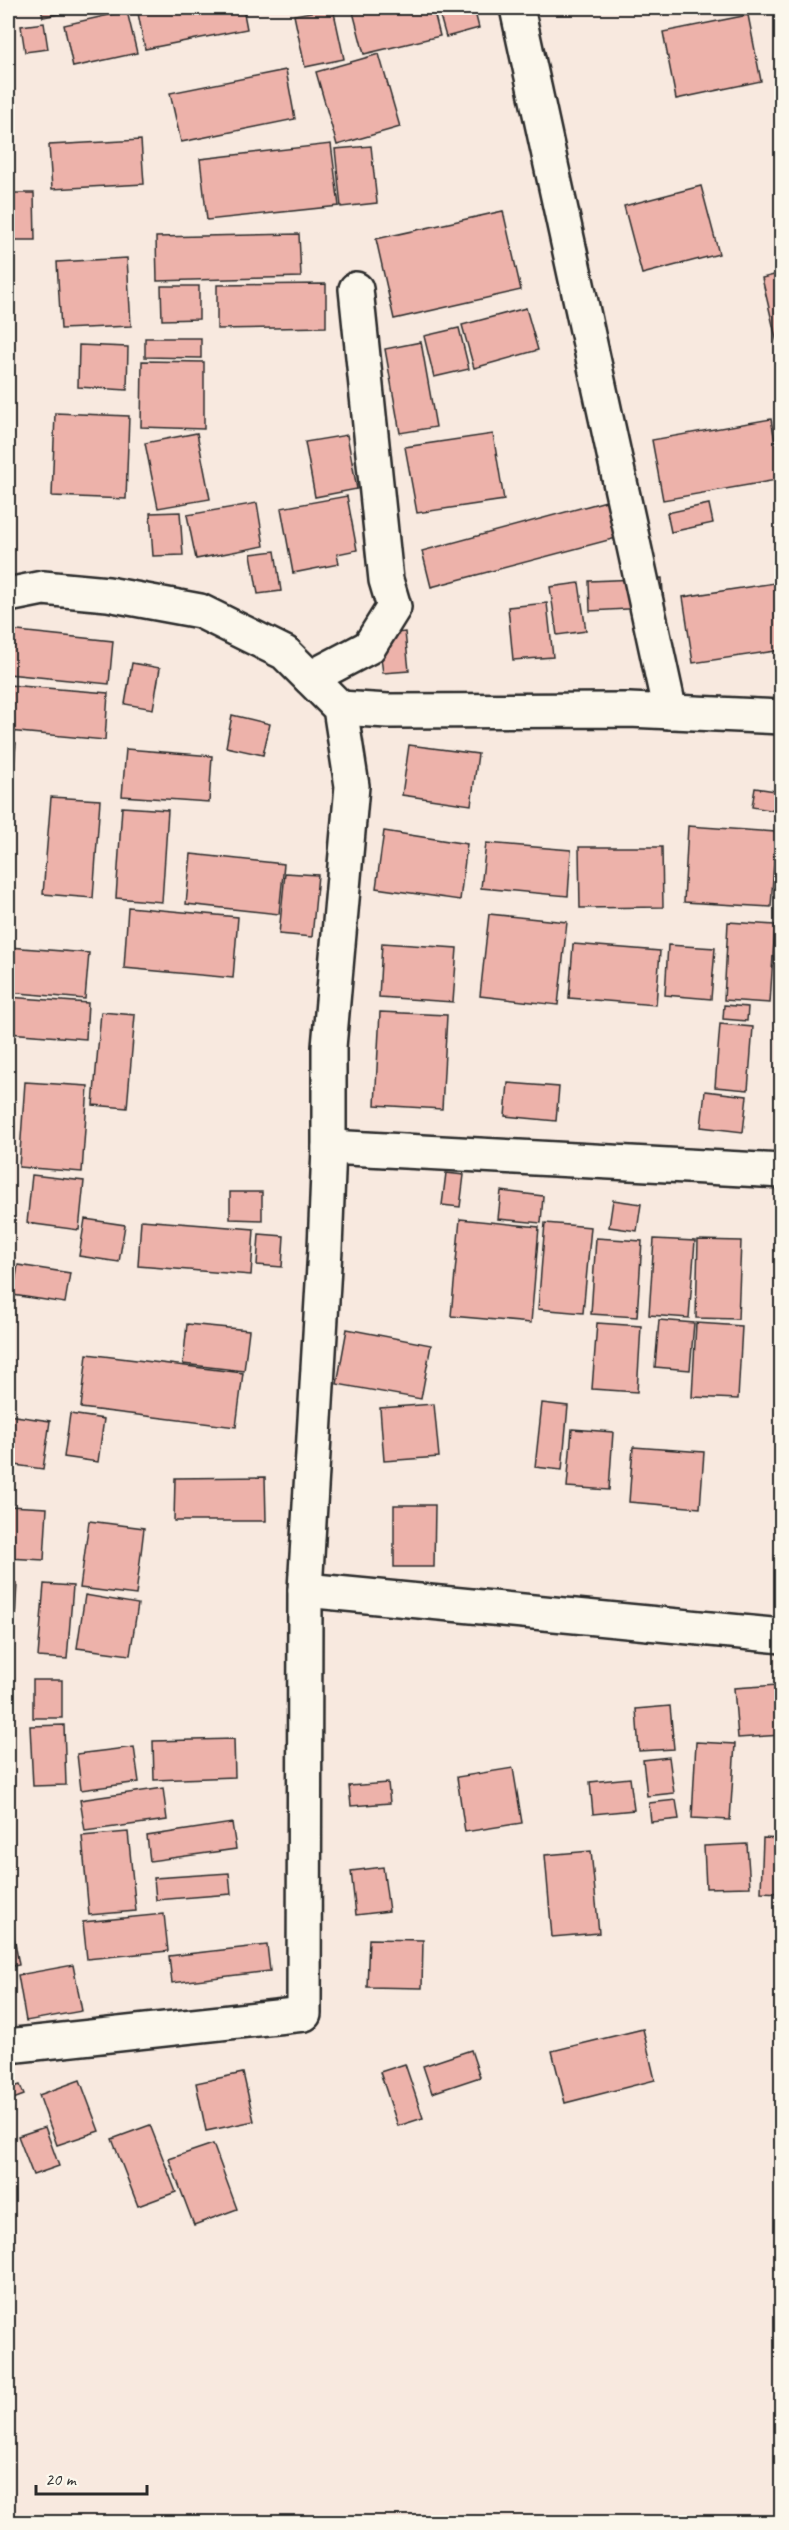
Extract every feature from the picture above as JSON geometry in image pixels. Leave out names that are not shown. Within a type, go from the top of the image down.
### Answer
[{"type":"street","points":[[517,8],[670,712]]},
{"type":"street","points":[[310,678],[369,647],[394,608],[386,580],[356,289]]},
{"type":"street","points":[[8,595],[43,588],[108,594],[200,611],[285,653],[340,708],[352,786],[329,1047],[329,1147],[305,1590],[304,2014],[8,2046]]},
{"type":"street","points":[[340,708],[670,712],[782,717]]},
{"type":"street","points":[[329,1147],[782,1172]]},
{"type":"street","points":[[305,1590],[782,1636]]},
{"type":"building","points":[[41,8],[89,8],[43,17]]},
{"type":"building","points":[[137,8],[243,8],[247,29],[145,49]]},
{"type":"building","points":[[333,8],[344,59],[305,67],[294,15]]},
{"type":"building","points":[[352,8],[433,8],[440,36],[364,54]]},
{"type":"building","points":[[474,8],[479,28],[446,37],[440,16]]},
{"type":"building","points":[[127,11],[137,53],[73,67],[64,25]]},
{"type":"building","points":[[748,15],[761,81],[676,99],[663,32]]},
{"type":"building","points":[[44,23],[48,49],[25,52],[21,26]]},
{"type":"building","points":[[379,54],[400,127],[337,145],[316,72]]},
{"type":"building","points":[[286,70],[295,119],[181,142],[170,93]]},
{"type":"building","points":[[141,140],[144,184],[52,189],[49,145]]},
{"type":"building","points":[[331,144],[339,206],[207,220],[200,159]]},
{"type":"building","points":[[371,146],[377,203],[341,207],[335,149]]},
{"type":"building","points":[[701,186],[719,254],[642,274],[624,206]]},
{"type":"building","points":[[8,193],[34,193],[35,240],[8,240]]},
{"type":"building","points":[[503,211],[521,290],[394,319],[376,239]]},
{"type":"building","points":[[299,234],[301,277],[157,281],[156,237]]},
{"type":"building","points":[[127,258],[131,326],[61,329],[57,262]]},
{"type":"building","points":[[782,273],[782,364],[762,278]]},
{"type":"building","points":[[326,284],[326,327],[217,329],[217,285]]},
{"type":"building","points":[[161,286],[199,286],[199,319],[162,320]]},
{"type":"building","points":[[526,308],[538,350],[474,368],[462,325]]},
{"type":"building","points":[[459,328],[469,369],[434,377],[424,336]]},
{"type":"building","points":[[145,338],[201,338],[201,358],[145,357]]},
{"type":"building","points":[[421,342],[436,427],[400,433],[385,349]]},
{"type":"building","points":[[79,345],[128,347],[127,390],[78,387]]},
{"type":"building","points":[[142,361],[204,362],[204,429],[141,427]]},
{"type":"building","points":[[55,413],[129,416],[126,499],[52,496]]},
{"type":"building","points":[[771,419],[782,479],[663,500],[652,440]]},
{"type":"building","points":[[197,433],[210,499],[158,508],[145,443]]},
{"type":"building","points":[[493,434],[504,500],[417,513],[405,447]]},
{"type":"building","points":[[347,435],[357,489],[315,497],[305,442]]},
{"type":"building","points":[[347,496],[357,550],[337,554],[339,564],[293,573],[281,508]]},
{"type":"building","points":[[610,500],[620,537],[431,587],[422,551]]},
{"type":"building","points":[[257,503],[264,546],[196,559],[187,515]]},
{"type":"building","points":[[709,504],[713,523],[671,532],[667,513]]},
{"type":"building","points":[[782,506],[782,536],[775,507]]},
{"type":"building","points":[[180,512],[183,555],[153,556],[150,513]]},
{"type":"building","points":[[275,551],[281,591],[258,594],[251,554]]},
{"type":"building","points":[[662,578],[664,607],[590,611],[589,581]]},
{"type":"building","points":[[781,582],[782,650],[693,663],[683,597]]},
{"type":"building","points":[[579,583],[586,631],[557,635],[550,587]]},
{"type":"building","points":[[547,603],[553,657],[513,660],[508,607]]},
{"type":"building","points":[[8,630],[113,641],[109,684],[8,674]]},
{"type":"building","points":[[405,632],[409,671],[383,673],[378,635]]},
{"type":"building","points":[[132,663],[160,668],[153,709],[125,704]]},
{"type":"building","points":[[8,685],[108,693],[105,740],[8,731]]},
{"type":"building","points":[[232,715],[270,724],[263,755],[226,747]]},
{"type":"building","points":[[8,742],[16,743],[12,788],[8,787]]},
{"type":"building","points":[[409,745],[478,754],[471,805],[402,795]]},
{"type":"building","points":[[126,749],[212,756],[209,802],[122,796]]},
{"type":"building","points":[[755,788],[782,792],[782,812],[752,807]]},
{"type":"building","points":[[51,797],[100,800],[93,898],[43,894]]},
{"type":"building","points":[[122,807],[168,810],[162,902],[116,898]]},
{"type":"building","points":[[688,826],[776,832],[771,907],[684,902]]},
{"type":"building","points":[[384,831],[467,844],[460,900],[376,888]]},
{"type":"building","points":[[486,843],[571,850],[568,896],[481,888]]},
{"type":"building","points":[[579,847],[662,847],[663,907],[580,908]]},
{"type":"building","points":[[191,854],[284,864],[279,914],[186,904]]},
{"type":"building","points":[[285,873],[318,875],[312,937],[279,934]]},
{"type":"building","points":[[128,907],[238,917],[233,978],[124,968]]},
{"type":"building","points":[[489,914],[567,922],[558,1005],[480,996]]},
{"type":"building","points":[[728,922],[775,925],[770,1003],[724,1000]]},
{"type":"building","points":[[382,943],[457,948],[453,1002],[379,997]]},
{"type":"building","points":[[573,944],[660,951],[656,1005],[569,998]]},
{"type":"building","points":[[668,945],[715,948],[711,999],[665,995]]},
{"type":"building","points":[[8,947],[89,953],[85,999],[8,992]]},
{"type":"building","points":[[8,997],[88,1003],[86,1039],[8,1033]]},
{"type":"building","points":[[724,1005],[748,1007],[747,1021],[723,1019]]},
{"type":"building","points":[[101,1012],[135,1015],[127,1108],[93,1105]]},
{"type":"building","points":[[380,1012],[447,1015],[442,1109],[375,1105]]},
{"type":"building","points":[[720,1024],[753,1027],[748,1090],[715,1087]]},
{"type":"building","points":[[25,1082],[88,1086],[82,1172],[19,1167]]},
{"type":"building","points":[[508,1083],[559,1087],[556,1121],[505,1116]]},
{"type":"building","points":[[705,1091],[747,1096],[743,1132],[701,1127]]},
{"type":"building","points":[[446,1173],[464,1175],[460,1207],[442,1205]]},
{"type":"building","points":[[32,1175],[84,1181],[79,1230],[27,1223]]},
{"type":"building","points":[[501,1191],[543,1196],[541,1223],[498,1219]]},
{"type":"building","points":[[230,1192],[262,1192],[262,1220],[230,1219]]},
{"type":"building","points":[[613,1200],[641,1204],[637,1231],[609,1227]]},
{"type":"building","points":[[85,1219],[125,1225],[119,1262],[79,1256]]},
{"type":"building","points":[[460,1219],[539,1227],[531,1323],[451,1316]]},
{"type":"building","points":[[141,1220],[254,1229],[251,1275],[138,1266]]},
{"type":"building","points":[[545,1223],[591,1227],[583,1313],[538,1309]]},
{"type":"building","points":[[259,1234],[284,1236],[282,1267],[257,1265]]},
{"type":"building","points":[[596,1238],[642,1241],[637,1317],[591,1314]]},
{"type":"building","points":[[654,1239],[695,1241],[689,1318],[649,1315]]},
{"type":"building","points":[[698,1240],[741,1241],[738,1319],[696,1318]]},
{"type":"building","points":[[18,1265],[70,1273],[65,1303],[13,1295]]},
{"type":"building","points":[[659,1320],[694,1323],[690,1370],[655,1367]]},
{"type":"building","points":[[597,1323],[641,1326],[637,1392],[592,1389]]},
{"type":"building","points":[[696,1323],[742,1326],[738,1399],[692,1397]]},
{"type":"building","points":[[187,1324],[249,1330],[244,1371],[183,1364]]},
{"type":"building","points":[[347,1329],[431,1345],[421,1399],[337,1384]]},
{"type":"building","points":[[87,1354],[243,1373],[236,1427],[81,1408]]},
{"type":"building","points":[[542,1403],[568,1406],[562,1470],[535,1467]]},
{"type":"building","points":[[434,1404],[439,1457],[384,1461],[380,1408]]},
{"type":"building","points":[[70,1414],[104,1419],[98,1462],[64,1457]]},
{"type":"building","points":[[8,1415],[50,1421],[43,1469],[8,1464]]},
{"type":"building","points":[[572,1429],[613,1432],[609,1490],[567,1487]]},
{"type":"building","points":[[633,1447],[704,1452],[700,1508],[629,1502]]},
{"type":"building","points":[[265,1477],[266,1521],[174,1521],[175,1478]]},
{"type":"building","points":[[394,1505],[435,1505],[434,1567],[394,1567]]},
{"type":"building","points":[[8,1506],[47,1508],[44,1560],[8,1558]]},
{"type":"building","points":[[89,1521],[144,1528],[136,1595],[80,1588]]},
{"type":"building","points":[[8,1583],[17,1583],[13,1654],[8,1653]]},
{"type":"building","points":[[44,1584],[73,1586],[67,1659],[38,1657]]},
{"type":"building","points":[[85,1595],[138,1604],[130,1655],[77,1648]]},
{"type":"building","points":[[33,1680],[62,1680],[62,1718],[33,1718]]},
{"type":"building","points":[[778,1685],[782,1735],[738,1738],[734,1688]]},
{"type":"building","points":[[670,1706],[674,1749],[639,1751],[636,1709]]},
{"type":"building","points":[[64,1725],[66,1785],[33,1786],[30,1726]]},
{"type":"building","points":[[234,1739],[235,1777],[154,1780],[153,1741]]},
{"type":"building","points":[[696,1742],[735,1744],[730,1820],[692,1818]]},
{"type":"building","points":[[134,1747],[139,1782],[81,1790],[77,1754]]},
{"type":"building","points":[[669,1757],[674,1793],[647,1796],[643,1760]]},
{"type":"building","points":[[513,1768],[522,1823],[465,1832],[457,1777]]},
{"type":"building","points":[[630,1778],[634,1810],[593,1814],[590,1782]]},
{"type":"building","points":[[388,1783],[390,1803],[351,1806],[349,1786]]},
{"type":"building","points":[[163,1788],[167,1820],[85,1831],[80,1800]]},
{"type":"building","points":[[676,1800],[679,1819],[651,1822],[649,1803]]},
{"type":"building","points":[[232,1823],[236,1849],[150,1861],[147,1836]]},
{"type":"building","points":[[128,1832],[136,1911],[89,1915],[82,1836]]},
{"type":"building","points":[[763,1838],[782,1839],[782,1893],[761,1892]]},
{"type":"building","points":[[747,1844],[750,1887],[706,1888],[704,1846]]},
{"type":"building","points":[[591,1851],[599,1933],[552,1937],[545,1855]]},
{"type":"building","points":[[383,1867],[389,1911],[356,1915],[351,1871]]},
{"type":"building","points":[[229,1873],[231,1894],[156,1900],[154,1878]]},
{"type":"building","points":[[164,1914],[168,1951],[87,1959],[83,1922]]},
{"type":"building","points":[[8,1931],[13,1931],[19,1965],[8,1967]]},
{"type":"building","points":[[369,1939],[423,1940],[422,1988],[367,1987]]},
{"type":"building","points":[[267,1945],[270,1971],[172,1983],[169,1956]]},
{"type":"building","points":[[73,1965],[82,2011],[26,2021],[18,1975]]},
{"type":"building","points":[[643,2029],[655,2080],[565,2103],[552,2051]]},
{"type":"building","points":[[471,2050],[480,2077],[432,2093],[423,2066]]},
{"type":"building","points":[[405,2064],[423,2118],[398,2126],[380,2072]]},
{"type":"building","points":[[243,2073],[254,2121],[206,2131],[196,2083]]},
{"type":"building","points":[[80,2080],[99,2131],[57,2145],[39,2095]]},
{"type":"building","points":[[20,2085],[24,2095],[8,2101],[8,2089]]},
{"type":"building","points":[[150,2125],[176,2192],[138,2206],[112,2139]]},
{"type":"building","points":[[45,2127],[59,2166],[33,2175],[18,2136]]},
{"type":"building","points":[[213,2144],[237,2209],[194,2225],[169,2159]]}]
